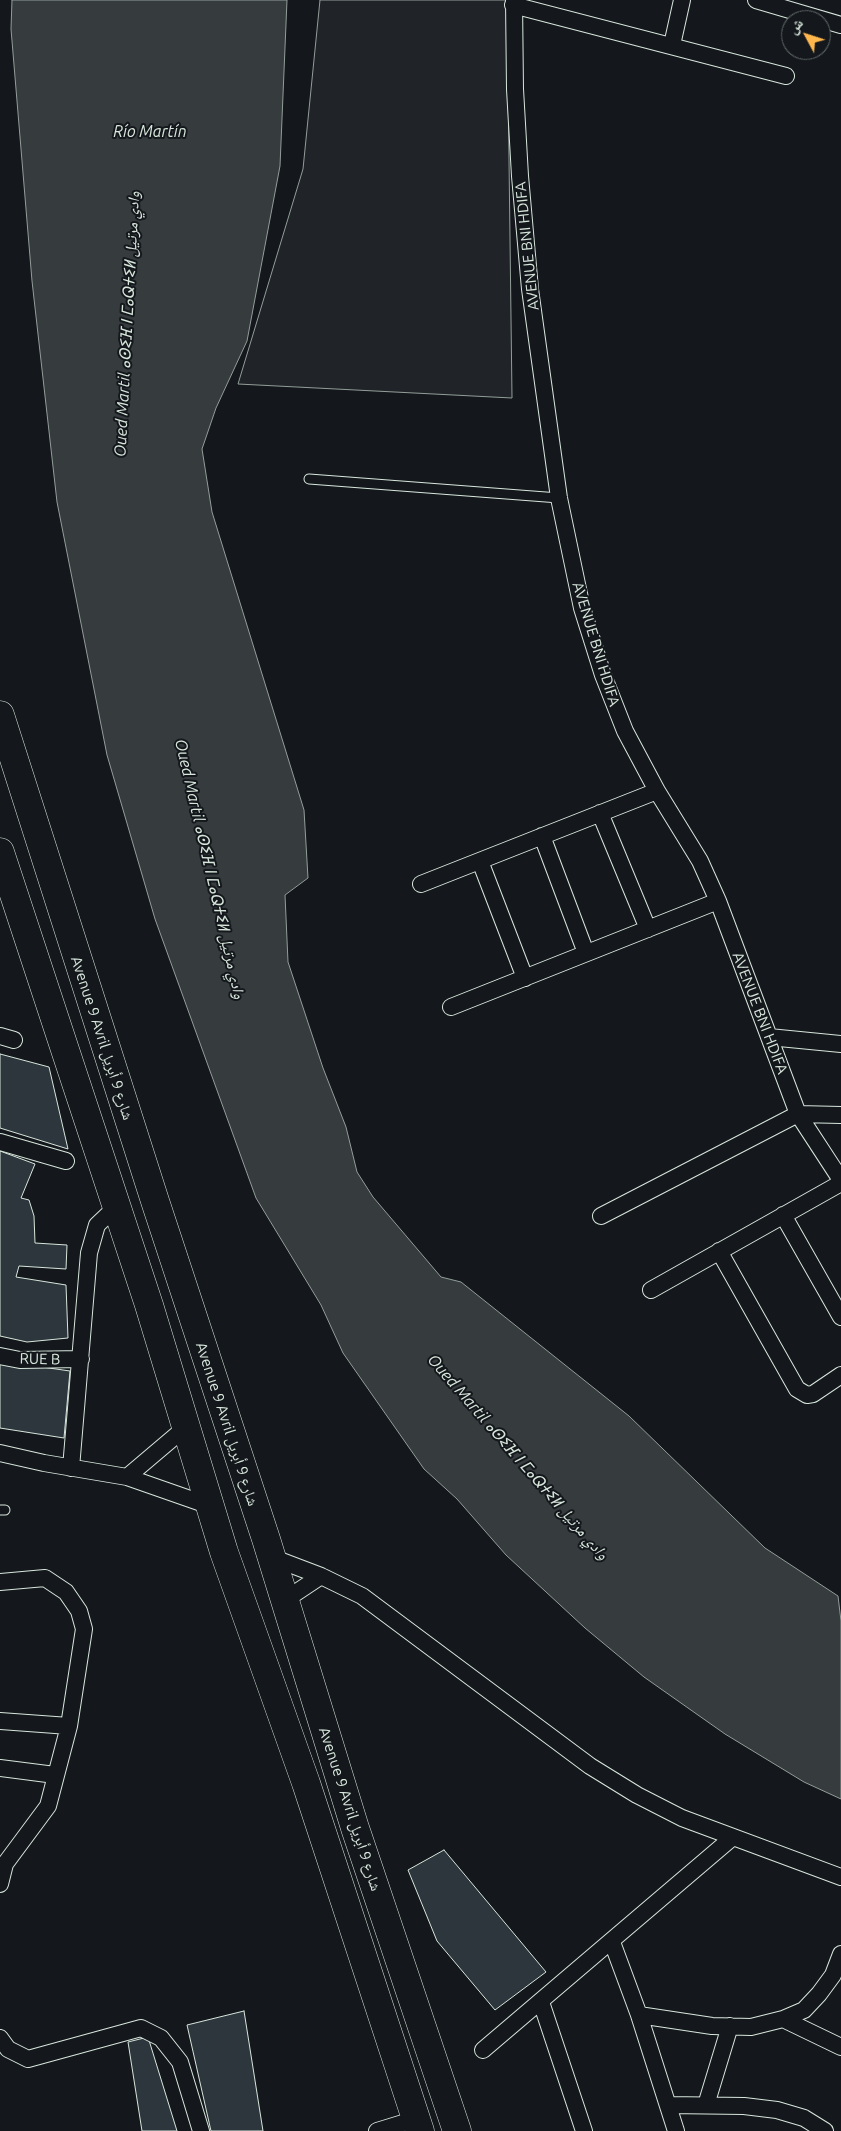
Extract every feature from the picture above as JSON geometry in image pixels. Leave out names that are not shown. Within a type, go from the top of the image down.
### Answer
[{"type":"highway","name":"Avenue 9 Avril شارع 9 أبريل","points":[[0,715],[285,1600],[355,1828],[457,2131]]},
{"type":"highway","points":[[0,852],[149,1305],[210,1506],[306,1783],[418,2125]]},
{"type":"street","points":[[672,45],[682,0]]},
{"type":"street","points":[[756,0],[841,25]]},
{"type":"street","points":[[513,3],[786,76]]},
{"type":"street","name":"AVENUE BNI HDIFA","points":[[513,3],[520,176],[529,270],[559,498],[582,608],[603,675],[625,731],[657,791],[700,862],[718,901],[798,1114],[841,1182]]},
{"type":"street","points":[[421,884],[657,791]]},
{"type":"street","points":[[600,814],[648,929]]},
{"type":"street","points":[[542,836],[586,954]]},
{"type":"street","points":[[480,860],[525,978]]},
{"type":"street","points":[[451,1007],[718,901]]},
{"type":"street","points":[[768,1037],[841,1044]]},
{"type":"street","points":[[601,1216],[798,1114],[841,1115]]},
{"type":"street","points":[[0,1142],[66,1161]]},
{"type":"street","points":[[651,1290],[841,1182]]},
{"type":"street","points":[[71,1468],[89,1253],[93,1233],[97,1225],[116,1206]]},
{"type":"street","points":[[784,1215],[841,1317]]},
{"type":"street","points":[[719,1251],[797,1389],[807,1396],[841,1375]]},
{"type":"street","name":"RUE B","points":[[0,1356],[20,1360],[81,1359]]},
{"type":"street","points":[[127,1477],[186,1427]]},
{"type":"street","points":[[0,1453],[71,1468],[127,1477],[210,1506]]},
{"type":"street","points":[[271,1557],[321,1576],[362,1596],[590,1766],[637,1795],[682,1818],[841,1877]]},
{"type":"street","points":[[285,1600],[321,1576]]},
{"type":"street","points":[[0,1582],[45,1578],[66,1592],[79,1611],[84,1629],[69,1726],[48,1806],[5,1864],[0,1884]]},
{"type":"street","points":[[0,1721],[69,1726]]},
{"type":"street","points":[[0,1768],[55,1775]]},
{"type":"street","points":[[483,2050],[733,1837]]},
{"type":"street","points":[[612,1942],[676,2131]]},
{"type":"street","points":[[638,2015],[712,2026],[751,2027],[783,2020],[804,2010],[837,1976],[841,1954]]},
{"type":"street","points":[[541,2002],[584,2131]]},
{"type":"street","points":[[783,2020],[841,2047]]},
{"type":"street","points":[[706,2105],[730,2026]]},
{"type":"street","points":[[0,2038],[8,2049],[28,2059],[142,2028],[161,2038],[180,2062],[202,2131]]},
{"type":"street","points":[[668,2104],[744,2106],[778,2110],[804,2118],[825,2131]]},
{"type":"street","points":[[377,2131],[418,2125]]},
{"type":"lane","points":[[309,479],[559,498]]},
{"type":"shaded area","points":[[320,0],[507,0],[512,398],[238,384],[303,169]]},
{"type":"water","name":"Río Martín","points":[[12,0],[287,0],[280,166],[247,341],[216,408],[202,449],[212,512],[304,810],[308,878],[285,895],[288,962],[323,1068],[346,1127],[357,1172],[373,1197],[441,1277],[461,1282],[629,1416],[765,1548],[838,1596],[841,1621],[841,1799],[804,1782],[725,1734],[644,1677],[585,1628],[506,1555],[457,1499],[424,1469],[343,1353],[321,1305],[256,1198],[155,919],[107,755],[57,502],[32,281],[11,29]]},
{"type":"building","points":[[0,1054],[49,1067],[68,1149],[0,1128]]},
{"type":"building","points":[[0,1151],[35,1164],[21,1198],[29,1200],[34,1216],[35,1243],[67,1245],[66,1269],[19,1266],[16,1277],[66,1285],[68,1338],[27,1342],[0,1336]]},
{"type":"building","points":[[0,1361],[70,1371],[64,1438],[0,1428]]},
{"type":"building","points":[[444,1850],[546,1972],[495,2010],[437,1941],[408,1870]]},
{"type":"building","points":[[244,2011],[263,2131],[211,2131],[187,2025]]},
{"type":"building","points":[[148,2037],[177,2131],[142,2131],[128,2042]]},
{"type":"water label","name":"Oued Martil ⴰⵙⵉⴼ ⵏ ⵎⴰⵕⵜⵉⵍ وادي مرتيل","points":[[127,324]]},
{"type":"water label","name":"Oued Martil ⴰⵙⵉⴼ ⵏ ⵎⴰⵕⵜⵉⵍ وادي مرتيل","points":[[210,869]]},
{"type":"water label","name":"Oued Martil ⴰⵙⵉⴼ ⵏ ⵎⴰⵕⵜⵉⵍ وادي مرتيل","points":[[518,1457]]}]
